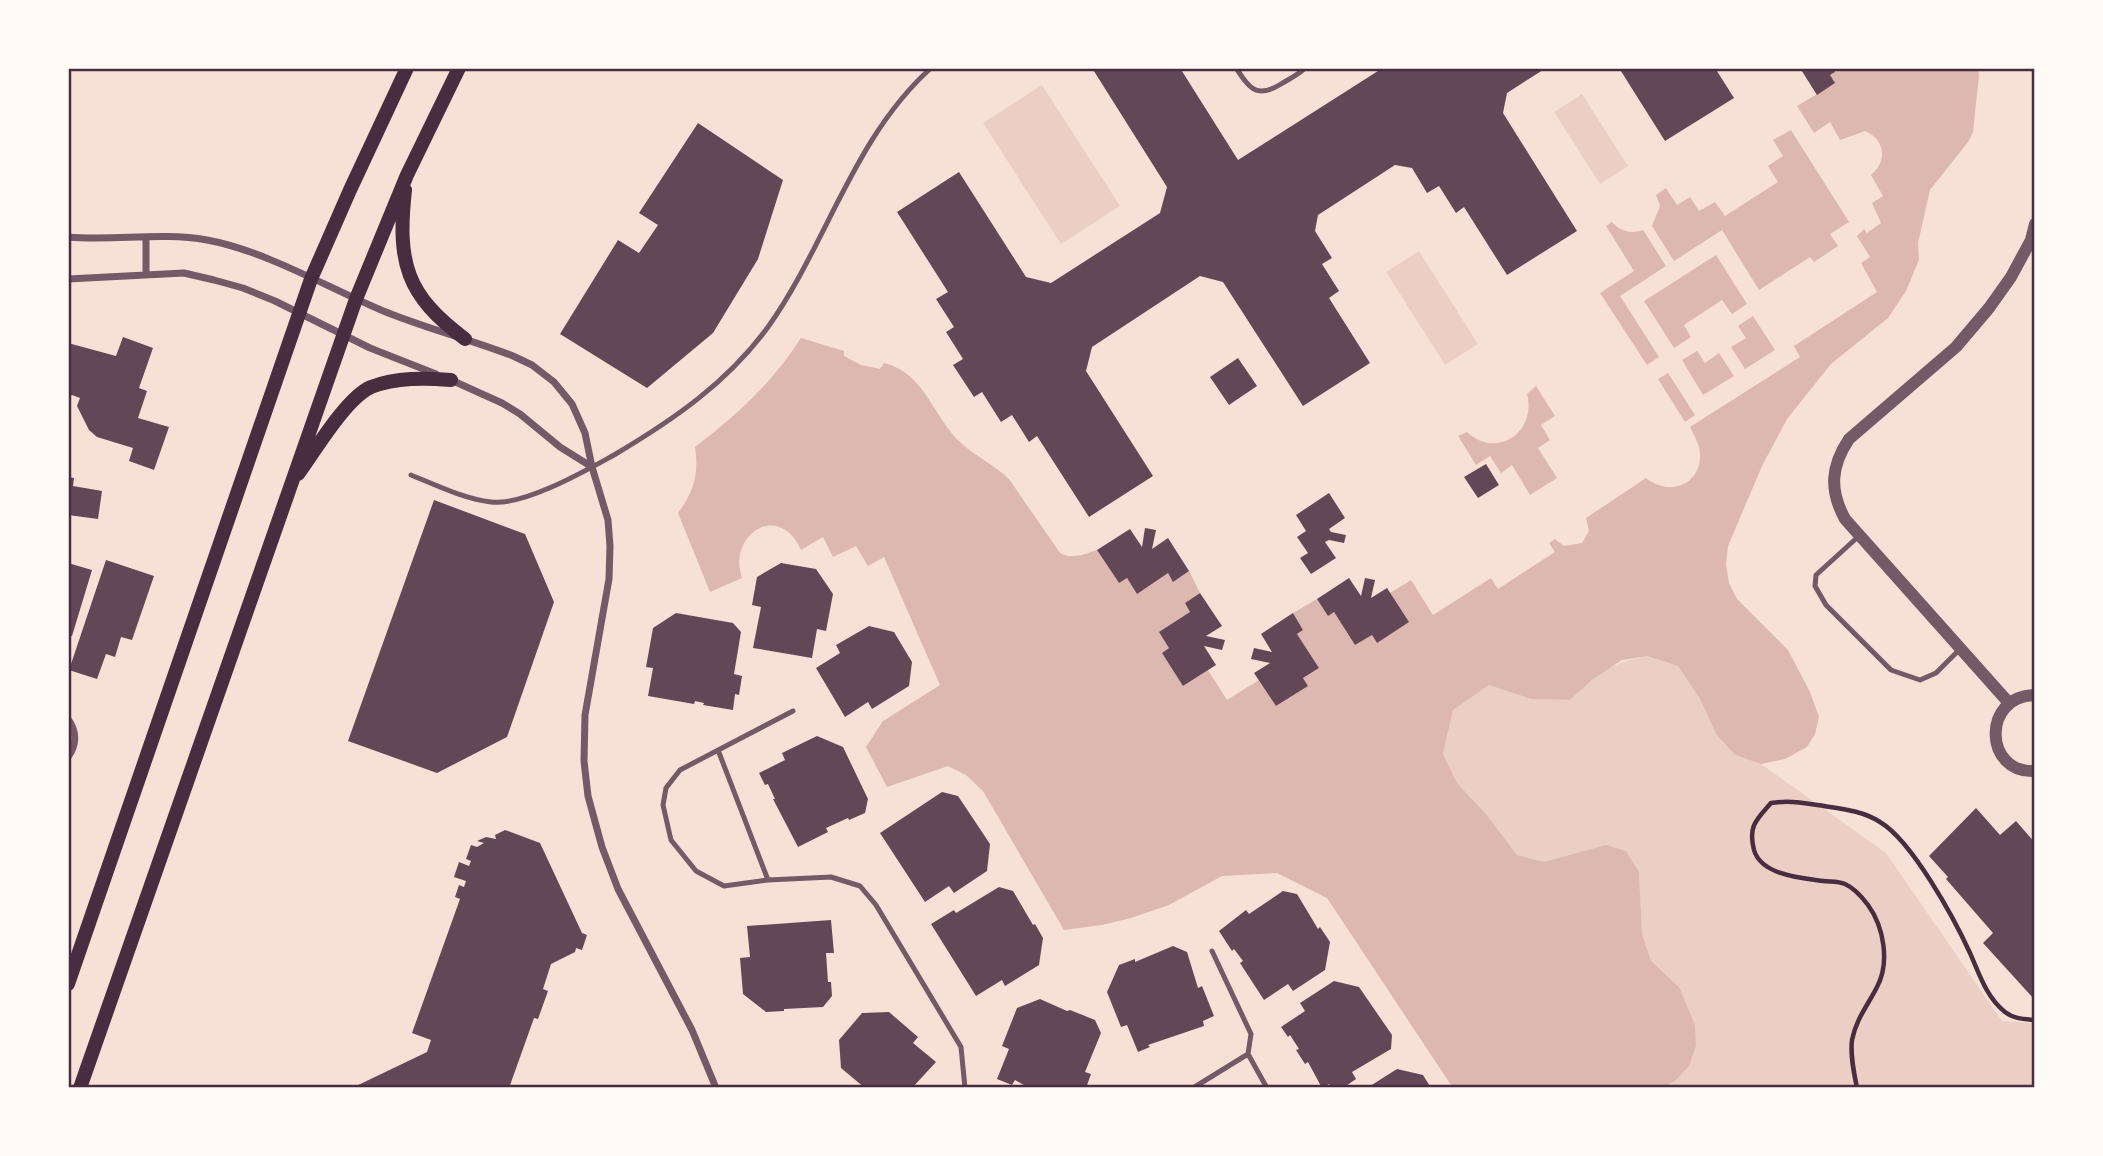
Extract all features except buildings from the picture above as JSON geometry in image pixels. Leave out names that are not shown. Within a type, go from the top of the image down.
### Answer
[{"type":"main road","points":[[68,984],[311,279],[407,68]]},
{"type":"main road","points":[[80,1088],[356,299],[407,175],[459,68]]},
{"type":"main road","points":[[407,175],[402,231],[410,279],[419,296],[432,311],[465,339]]},
{"type":"main road","points":[[289,487],[345,409],[369,388],[408,379],[451,380]]},
{"type":"street","points":[[2009,703],[1845,519],[1837,505],[1833,489],[1841,451],[1849,439],[1956,347],[2011,277],[2031,240],[2035,224]]},
{"type":"street","points":[[68,237],[92,239],[170,236],[209,241],[239,249],[356,299],[513,356],[554,382],[572,404],[585,433],[608,520],[610,546],[609,579],[585,715],[584,761],[588,796],[602,847],[618,888],[692,1030],[716,1088]]},
{"type":"street","points":[[146,237],[146,275]]},
{"type":"street","points":[[68,279],[184,273],[243,288],[343,335],[502,403],[520,414],[559,447],[592,467]]},
{"type":"street","points":[[2035,695],[2019,697],[2009,703],[2000,713],[1995,725],[1998,750],[2006,760],[2016,768],[2035,771]]},
{"type":"street","points":[[68,719],[75,733],[75,744],[68,757]]},
{"type":"lane","points":[[411,475],[480,499],[505,502],[532,494],[592,467],[636,442],[705,395],[749,350],[768,326],[792,288],[870,144],[899,102],[931,68]]},
{"type":"lane","points":[[1237,68],[1251,88],[1264,92],[1305,68]]},
{"type":"lane","points":[[1860,536],[1816,575],[1815,586],[1826,605],[1891,670],[1920,680],[1936,673],[1960,649]]},
{"type":"lane","points":[[793,710],[680,770],[666,788],[663,805],[671,840],[696,871],[724,886],[768,880],[831,877],[860,886],[876,905],[961,1047],[965,1088]]},
{"type":"lane","points":[[718,750],[768,880]]},
{"type":"lane","points":[[1212,951],[1251,1034],[1248,1054],[1267,1088]]},
{"type":"lane","points":[[1193,1088],[1248,1054]]},
{"type":"path","points":[[1857,1088],[1852,1042],[1859,1016],[1878,985],[1885,965],[1882,936],[1870,908],[1857,892],[1843,883],[1786,875],[1764,865],[1755,854],[1751,836],[1754,823],[1771,803],[1787,801],[1857,811],[1881,822],[1900,840],[1940,895],[1985,987],[2004,1012],[2019,1019],[2035,1020]]},
{"type":"shaded area","points":[[1833,68],[1978,68],[1979,75],[1973,132],[1930,190],[1918,243],[1919,260],[1906,291],[1888,318],[1831,364],[1787,419],[1762,466],[1728,546],[1726,565],[1729,583],[1737,599],[1788,650],[1810,692],[1819,717],[1815,734],[1807,747],[1785,759],[1761,764],[1735,755],[1716,734],[1700,699],[1678,666],[1647,656],[1622,660],[1592,680],[1570,700],[1531,699],[1489,685],[1453,710],[1443,754],[1457,783],[1486,814],[1517,855],[1544,862],[1606,845],[1626,851],[1639,872],[1642,934],[1651,961],[1679,987],[1695,1025],[1696,1046],[1689,1066],[1676,1080],[1663,1088],[1453,1088],[1327,898],[1277,873],[1222,876],[1169,905],[1131,918],[1064,930],[983,791],[966,775],[948,766],[887,787],[866,747],[883,721],[940,685],[884,557],[868,566],[856,546],[833,557],[823,537],[801,550],[792,535],[780,527],[769,526],[758,529],[748,537],[742,548],[739,562],[742,578],[710,592],[678,513],[694,482],[695,447],[753,397],[801,338],[844,351],[844,356],[861,365],[880,369],[884,363],[909,376],[919,386],[951,433],[1009,479],[1060,553],[1074,556],[1097,550],[1119,583],[1127,578],[1137,593],[1168,573],[1174,581],[1189,571],[1200,593],[1185,603],[1190,612],[1169,648],[1162,653],[1183,686],[1208,670],[1227,700],[1259,680],[1276,706],[1308,686],[1303,678],[1319,668],[1297,634],[1303,630],[1293,613],[1317,599],[1328,615],[1334,612],[1355,645],[1372,635],[1377,643],[1390,593],[1411,580],[1433,615],[1491,578],[1498,589],[1555,552],[1549,543],[1555,539],[1564,546],[1582,543],[1589,531],[1586,518],[1646,478],[1664,487],[1682,485],[1690,480],[1696,473],[1700,453],[1690,427],[1800,357],[1794,346],[1877,292],[1861,263],[1870,257],[1857,236],[1864,229],[1867,233],[1881,223],[1872,203],[1883,196],[1871,175],[1882,157],[1880,145],[1877,139],[1865,131],[1840,140],[1830,122],[1814,133],[1797,106],[1834,84],[1830,75],[1835,72]]},
{"type":"shaded area","points":[[1042,85],[1120,206],[1061,244],[983,123]]},
{"type":"shaded area","points":[[1582,94],[1628,166],[1600,184],[1554,112]]},
{"type":"shaded area","points":[[1791,130],[1849,222],[1830,234],[1838,246],[1814,262],[1810,257],[1759,290],[1722,230],[1674,261],[1652,226],[1660,206],[1656,195],[1666,188],[1677,205],[1690,197],[1699,211],[1715,202],[1725,216],[1778,182],[1768,166],[1783,156],[1773,140]]},
{"type":"shaded area","points":[[1612,222],[1626,231],[1643,230],[1666,266],[1620,296],[1659,357],[1647,365],[1600,293],[1634,271],[1606,226]]},
{"type":"shaded area","points":[[1419,251],[1478,344],[1445,365],[1386,272]]},
{"type":"shaded area","points":[[1716,255],[1747,304],[1732,314],[1722,300],[1684,325],[1691,337],[1674,348],[1644,301]]},
{"type":"shaded area","points":[[1753,316],[1775,350],[1745,369],[1731,347],[1746,338],[1738,326]]},
{"type":"shaded area","points":[[1697,351],[1705,363],[1719,353],[1734,376],[1703,395],[1682,360]]},
{"type":"shaded area","points":[[1668,373],[1695,415],[1685,422],[1658,379]]},
{"type":"shaded area","points":[[1536,386],[1555,416],[1541,425],[1550,440],[1538,448],[1557,478],[1530,495],[1512,465],[1501,473],[1490,456],[1476,465],[1458,436],[1467,432],[1490,443],[1512,438],[1526,420],[1529,408],[1527,394]]},
{"type":"shaded area","points":[[1647,656],[1678,666],[1700,699],[1716,734],[1735,755],[1761,764],[1886,853],[2002,1021],[2035,1023],[2035,1088],[1663,1088],[1676,1080],[1679,987],[1651,962],[1642,934],[1639,872],[1626,851],[1606,846],[1544,862],[1517,855],[1486,814],[1457,783],[1443,754],[1453,710],[1489,684],[1531,699],[1570,700],[1605,671],[1623,662]]}]
